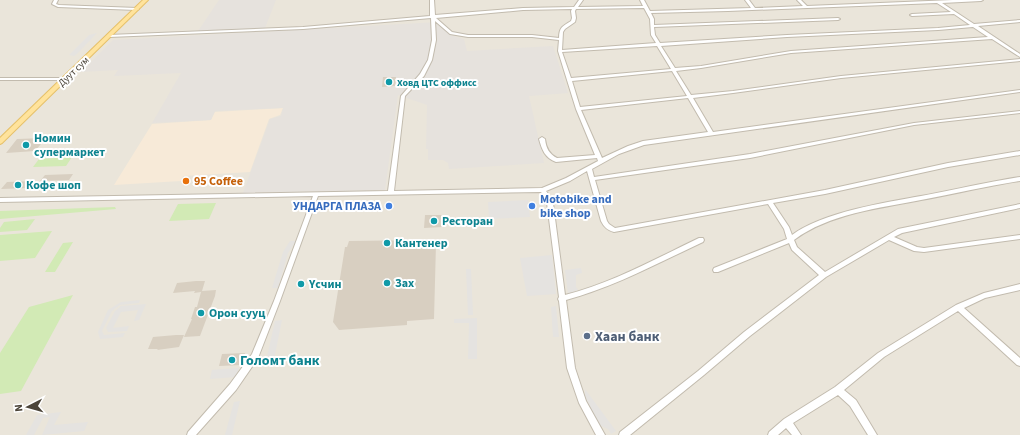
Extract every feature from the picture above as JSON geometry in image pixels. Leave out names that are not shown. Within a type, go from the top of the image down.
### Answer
[{"type":"main road","name":"Дуут сум","points":[[0,142],[146,0]]},
{"type":"street","points":[[56,0],[54,4],[58,6],[137,9]]},
{"type":"street","points":[[391,193],[403,96],[422,75],[430,60],[434,40],[432,0]]},
{"type":"street","points":[[581,0],[573,11],[573,22],[563,28],[560,39],[560,51],[578,109],[600,159]]},
{"type":"street","points":[[642,0],[652,19],[653,35],[711,133]]},
{"type":"street","points":[[747,0],[754,9]]},
{"type":"street","points":[[799,0],[806,7]]},
{"type":"street","points":[[842,0],[848,5]]},
{"type":"street","points":[[886,0],[892,4]]},
{"type":"street","points":[[648,12],[981,0]]},
{"type":"street","points":[[936,1],[1020,56]]},
{"type":"street","points":[[109,36],[303,28],[423,19],[432,16],[523,9],[645,7]]},
{"type":"street","points":[[912,16],[954,14]]},
{"type":"street","points":[[432,16],[451,33],[468,36],[532,36],[560,39]]},
{"type":"street","points":[[652,26],[838,19]]},
{"type":"street","points":[[560,51],[973,26],[1018,21],[1020,25]]},
{"type":"street","points":[[569,80],[707,66],[791,52],[992,38]]},
{"type":"street","points":[[578,109],[690,97],[841,77],[1020,60]]},
{"type":"street","points":[[0,79],[64,79]]},
{"type":"street","points":[[0,200],[542,190],[564,183],[588,169],[600,159],[637,144],[1020,91]]},
{"type":"street","points":[[592,179],[750,156],[914,124],[1020,112]]},
{"type":"street","points":[[542,139],[545,151],[550,158],[556,160],[600,159]]},
{"type":"street","points":[[588,169],[604,221],[607,226],[614,230],[770,203],[948,165],[1020,153]]},
{"type":"street","points":[[716,270],[790,240],[796,234],[826,221],[867,209],[1020,179]]},
{"type":"street","points":[[542,190],[549,199],[550,203],[569,360],[583,403],[601,435]]},
{"type":"street","points":[[191,435],[233,387],[255,356],[277,302],[316,195]]},
{"type":"street","points":[[770,203],[787,229],[794,248],[824,274]]},
{"type":"street","points":[[623,435],[701,373],[752,329],[824,274],[900,231],[1020,206]]},
{"type":"street","points":[[889,238],[916,249],[924,250],[1020,237]]},
{"type":"street","points":[[561,300],[587,292],[616,280],[701,240]]},
{"type":"street","points":[[772,435],[787,422],[838,390],[881,355],[958,307],[984,296],[1020,287]]},
{"type":"street","points":[[958,307],[1020,363]]},
{"type":"street","points":[[838,390],[852,403],[873,435]]},
{"type":"street","points":[[787,422],[797,435]]},
{"type":"shaded area","points":[[0,0],[1020,0],[1020,435],[0,435]]},
{"type":"shaded area","points":[[219,0],[276,0],[265,28],[198,31]]},
{"type":"shaded area","points":[[438,22],[450,35],[464,39],[467,51],[553,46],[568,93],[529,96],[544,163],[449,169],[448,163],[443,160],[428,160],[428,149],[426,149],[427,105],[398,95],[385,190],[243,193],[270,119],[281,116],[283,108],[215,111],[211,120],[152,123],[181,73],[114,76],[118,70],[81,72],[113,40]]},
{"type":"shaded area","points":[[97,33],[77,54],[74,56],[69,55],[89,35]]},
{"type":"shaded area","points":[[283,108],[280,115],[269,119],[250,172],[183,176],[181,181],[114,185],[152,124],[211,120],[215,112]]},
{"type":"shaded area","points":[[528,200],[530,217],[489,219],[488,202]]},
{"type":"shaded area","points":[[290,241],[296,241],[288,253],[278,288],[272,288],[283,252]]},
{"type":"shaded area","points":[[552,255],[556,294],[527,296],[520,258]]},
{"type":"shaded area","points":[[581,268],[582,273],[576,275],[576,287],[578,290],[568,294],[565,270]]},
{"type":"shaded area","points":[[466,269],[471,269],[473,315],[468,315]]},
{"type":"shaded area","points":[[140,300],[139,303],[120,305],[112,311],[102,331],[104,335],[125,333],[123,337],[100,339],[98,332],[108,310],[121,302]]},
{"type":"shaded area","points":[[146,304],[139,320],[134,321],[138,310],[121,312],[113,328],[129,326],[127,331],[108,332],[106,328],[115,311],[121,306]]},
{"type":"shaded area","points":[[556,306],[559,337],[553,337],[551,307]]},
{"type":"shaded area","points":[[477,318],[477,359],[468,359],[469,323],[454,323],[454,319]]},
{"type":"shaded area","points":[[282,320],[274,360],[266,361],[275,321]]},
{"type":"shaded area","points":[[239,368],[236,377],[210,379],[212,370]]},
{"type":"shaded area","points":[[585,389],[616,431],[611,434],[608,429],[599,425],[585,397]]},
{"type":"shaded area","points":[[240,401],[232,435],[225,435],[234,402]]},
{"type":"shaded area","points":[[61,412],[54,425],[88,422],[84,431],[42,435],[50,417],[43,418],[34,435],[26,435],[37,415]]},
{"type":"green space","points":[[72,157],[66,166],[33,167],[39,159]]},
{"type":"green space","points":[[216,203],[209,219],[169,221],[178,204]]},
{"type":"green space","points":[[115,207],[116,209],[0,219],[0,211]]},
{"type":"green space","points":[[35,219],[27,230],[0,232],[0,228],[4,222]]},
{"type":"green space","points":[[52,231],[35,258],[0,261],[0,235]]},
{"type":"green space","points":[[73,242],[55,272],[45,272],[63,243]]},
{"type":"green space","points":[[73,295],[21,391],[0,394],[0,353],[29,307]]},
{"type":"building","name":"Ховд ЦТС оффисс","points":[[383,77],[396,77],[395,86],[382,87]]},
{"type":"building","name":"Номин супермаркет","points":[[46,138],[35,151],[6,153],[17,139]]},
{"type":"building","points":[[73,174],[69,180],[40,181],[45,175]]},
{"type":"building","name":"Кофе шоп","points":[[35,181],[29,188],[1,189],[7,182]]},
{"type":"building","name":"Ресторан","points":[[425,215],[444,215],[442,227],[424,228]]},
{"type":"building","name":"Зах","points":[[425,240],[424,244],[436,244],[434,319],[407,321],[407,325],[339,330],[333,322],[345,247],[347,247],[349,241]]},
{"type":"building","name":"Орон сууц","points":[[205,281],[202,291],[216,290],[215,296],[200,336],[184,337],[192,319],[195,307],[197,307],[201,292],[194,293],[195,291],[173,293],[177,283]]},
{"type":"building","name":"Орон сууц","points":[[184,335],[179,347],[157,350],[158,349],[148,349],[153,337]]},
{"type":"building","name":"Голомт банк","points":[[245,353],[241,365],[219,366],[222,354]]},
{"type":"place","name":"Ховд ЦТС оффисс","points":[[389,82]]},
{"type":"place","name":"Номин супермаркет","points":[[26,145]]},
{"type":"place","name":"95 Coffee","points":[[186,181]]},
{"type":"place","name":"Кофе шоп","points":[[18,185]]},
{"type":"place","name":"УНДАРГА ПЛАЗА","points":[[389,206]]},
{"type":"place","name":"Motobike and bike shop","points":[[532,206]]},
{"type":"place","name":"Ресторан","points":[[434,221]]},
{"type":"place","name":"Кантенер","points":[[387,243]]},
{"type":"place","name":"Зах","points":[[387,283]]},
{"type":"place","name":"Үсчин","points":[[301,284]]},
{"type":"place","name":"Орон сууц","points":[[201,313]]},
{"type":"place","name":"Хаан банк","points":[[587,336]]},
{"type":"place","name":"Голомт банк","points":[[232,360]]}]
